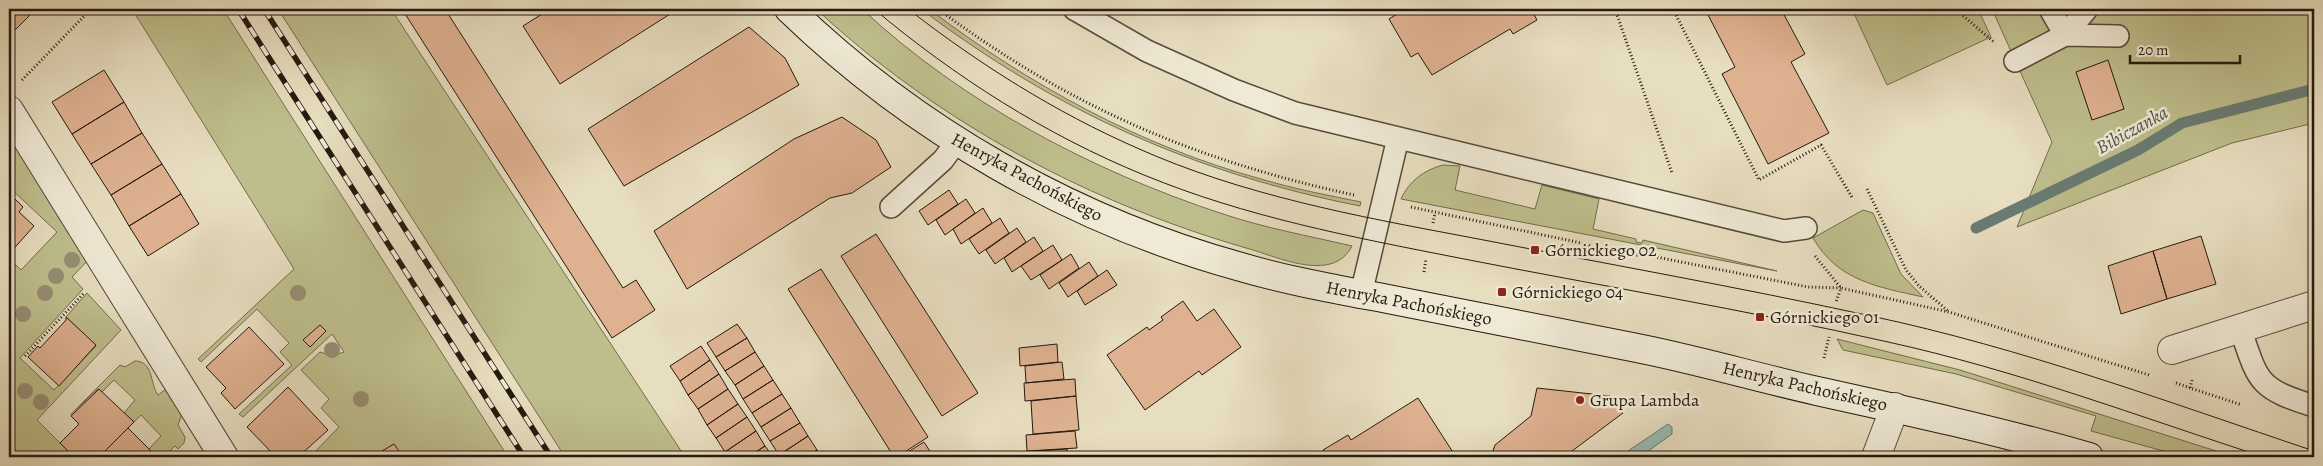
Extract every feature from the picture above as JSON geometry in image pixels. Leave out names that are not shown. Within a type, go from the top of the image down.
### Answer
[{"type":"street","name":"Henryka Pachońskiego","points":[[789,9],[878,86],[957,141],[1068,202],[1149,237],[1240,267],[1361,294],[1677,356],[1817,391],[1993,430],[2089,457]]},
{"type":"street","points":[[12,98],[107,268],[224,457]]},
{"type":"street","points":[[2172,350],[2314,305]]},
{"type":"street","points":[[1876,457],[1895,407]]},
{"type":"lane","points":[[1074,9],[1147,51],[1234,90],[1295,113],[1784,231],[1802,228]]},
{"type":"lane","points":[[2050,9],[2065,35]]},
{"type":"lane","points":[[2016,61],[2065,35],[2087,9]]},
{"type":"lane","points":[[2065,35],[2118,36]]},
{"type":"lane","points":[[1361,294],[1398,138]]},
{"type":"lane","points":[[891,207],[943,160],[957,141]]},
{"type":"lane","points":[[2240,328],[2256,372],[2264,384],[2290,398],[2314,406]]},
{"type":"path","points":[[12,98],[91,9]]},
{"type":"path","points":[[938,9],[978,38],[1040,78],[1132,126],[1227,163],[1289,180],[1362,196]]},
{"type":"path","points":[[1615,9],[1684,208]]},
{"type":"path","points":[[1673,9],[1759,180],[1821,145],[1853,199]]},
{"type":"path","points":[[1955,9],[2016,61]]},
{"type":"path","points":[[1867,189],[1906,270],[1919,286],[1949,312]]},
{"type":"path","points":[[1407,206],[1586,244],[1597,250],[1629,256],[1646,255],[1808,287],[1841,288],[1949,312],[2153,376]]},
{"type":"path","points":[[1434,223],[1435,213]]},
{"type":"path","points":[[1802,228],[1818,260],[1841,288]]},
{"type":"path","points":[[25,356],[107,268]]},
{"type":"path","points":[[1836,302],[1841,288]]},
{"type":"path","points":[[1823,362],[1829,337]]},
{"type":"path","points":[[2171,382],[2190,388]]},
{"type":"green space","points":[[132,9],[223,9],[508,457],[310,457],[339,427],[321,408],[329,399],[301,370],[320,352],[332,356],[344,352],[332,334],[243,417],[239,414],[292,365],[280,352],[289,343],[257,309],[201,362],[198,359],[294,269]]},
{"type":"green space","points":[[278,9],[391,9],[685,457],[565,457]]},
{"type":"green space","points":[[816,9],[862,9],[901,43],[943,75],[986,104],[1031,131],[1126,177],[1174,197],[1239,219],[1352,246],[1344,257],[1333,263],[1307,265],[1292,262],[1193,231],[1134,209],[1076,184],[966,124],[914,89]]},
{"type":"green space","points":[[921,9],[929,9],[1006,63],[1046,87],[1087,110],[1129,130],[1172,149],[1216,165],[1286,186],[1361,202],[1360,206],[1240,176],[1184,156],[1129,133],[1075,107],[1023,78]]},
{"type":"green space","points":[[1852,9],[1978,9],[1991,37],[1887,85]]},
{"type":"green space","points":[[1992,9],[2314,9],[2314,123],[2232,143],[2017,227],[2052,142]]},
{"type":"green space","points":[[9,131],[90,258],[72,277],[83,289],[20,358],[54,390],[96,346],[66,317],[87,293],[121,330],[37,420],[74,457],[9,457],[9,258],[21,270],[57,232],[9,187]]},
{"type":"green space","points":[[1443,165],[1460,166],[1455,190],[1535,209],[1542,185],[1599,199],[1593,229],[1636,239],[1636,242],[1642,243],[1643,240],[1777,271],[1401,199],[1408,187],[1418,177]]},
{"type":"green space","points":[[1863,210],[1873,213],[1901,274],[1923,297],[1890,290],[1860,280],[1834,264],[1813,238]]},
{"type":"green space","points":[[1837,339],[1960,370],[2235,457],[2185,457],[2091,431],[2096,416],[1956,374],[1843,350]]},
{"type":"green space","points":[[135,361],[141,362],[149,369],[155,391],[158,395],[166,389],[182,414],[178,425],[185,437],[184,443],[178,449],[175,446],[164,457],[145,457],[151,451],[149,449],[161,436],[141,415],[134,422],[124,413],[135,400],[114,380],[102,392],[98,389],[70,415],[120,365],[125,367]]},
{"type":"water","points":[[1668,424],[1672,427],[1672,434],[1640,457],[1619,457]]},
{"type":"building","points":[[9,9],[36,9],[9,36]]},
{"type":"building","points":[[402,9],[445,9],[623,288],[636,280],[655,310],[612,338]]},
{"type":"building","points":[[550,9],[678,9],[560,84],[523,26]]},
{"type":"building","points":[[1405,9],[1531,9],[1537,20],[1513,34],[1510,29],[1432,75],[1418,53],[1411,57],[1389,19]]},
{"type":"building","points":[[1705,9],[1781,9],[1805,54],[1791,62],[1829,133],[1768,164],[1722,74],[1735,67]]},
{"type":"building","points":[[749,27],[785,58],[799,85],[624,186],[588,129]]},
{"type":"building","points":[[2108,60],[2124,109],[2092,120],[2076,72]]},
{"type":"building","points":[[104,70],[124,102],[72,134],[52,102]]},
{"type":"building","points":[[124,102],[142,133],[91,164],[72,134]]},
{"type":"building","points":[[842,117],[876,140],[891,167],[852,193],[830,198],[687,289],[654,231],[794,139]]},
{"type":"building","points":[[142,133],[162,164],[111,195],[91,164]]},
{"type":"building","points":[[162,164],[181,194],[129,226],[111,195]]},
{"type":"building","points":[[949,190],[958,204],[928,225],[919,211]]},
{"type":"building","points":[[181,194],[199,224],[148,256],[129,226]]},
{"type":"building","points":[[11,195],[23,207],[19,212],[34,226],[9,254]]},
{"type":"building","points":[[966,199],[975,213],[945,235],[936,220]]},
{"type":"building","points":[[983,208],[992,223],[961,244],[953,229]]},
{"type":"building","points":[[1000,218],[1009,233],[979,254],[969,239]]},
{"type":"building","points":[[1017,228],[1026,242],[995,264],[986,250]]},
{"type":"building","points":[[876,234],[978,393],[942,416],[841,256]]},
{"type":"building","points":[[2201,236],[2216,284],[2167,299],[2153,251]]},
{"type":"building","points":[[1034,237],[1043,251],[1012,272],[1004,258]]},
{"type":"building","points":[[1053,245],[1062,260],[1031,280],[1021,266]]},
{"type":"building","points":[[2153,251],[2167,299],[2121,314],[2108,266]]},
{"type":"building","points":[[1071,254],[1079,268],[1049,289],[1040,275]]},
{"type":"building","points":[[1089,262],[1098,276],[1068,297],[1059,283]]},
{"type":"building","points":[[821,269],[928,437],[897,457],[894,457],[788,289]]},
{"type":"building","points":[[1107,270],[1117,285],[1085,305],[1077,291]]},
{"type":"building","points":[[1183,301],[1197,321],[1214,309],[1241,347],[1202,375],[1199,371],[1145,410],[1107,355],[1147,327],[1149,330],[1163,320],[1161,317]]},
{"type":"building","points":[[66,317],[96,345],[59,386],[28,357],[38,346],[40,348],[66,320]]},
{"type":"building","points":[[737,324],[747,338],[716,357],[707,343]]},
{"type":"building","points":[[320,325],[326,331],[310,347],[303,340]]},
{"type":"building","points":[[249,327],[284,364],[235,409],[221,393],[226,388],[206,367]]},
{"type":"building","points":[[747,338],[755,352],[725,371],[716,357]]},
{"type":"building","points":[[1057,344],[1058,362],[1020,366],[1019,348]]},
{"type":"building","points":[[701,346],[710,360],[680,381],[670,366]]},
{"type":"building","points":[[755,352],[764,366],[735,385],[725,371]]},
{"type":"building","points":[[710,360],[719,374],[688,395],[680,381]]},
{"type":"building","points":[[1062,362],[1064,379],[1026,383],[1025,366]]},
{"type":"building","points":[[764,366],[773,380],[743,399],[735,385]]},
{"type":"building","points":[[719,374],[728,389],[698,409],[688,395]]},
{"type":"building","points":[[1075,379],[1076,396],[1025,401],[1024,383]]},
{"type":"building","points":[[773,380],[782,394],[752,413],[743,399]]},
{"type":"building","points":[[288,387],[328,430],[298,457],[276,457],[247,427]]},
{"type":"building","points":[[1537,388],[1610,396],[1623,413],[1564,457],[1491,457],[1495,445],[1531,416]]},
{"type":"building","points":[[99,389],[134,422],[99,457],[74,457],[60,443],[79,424],[71,416]]},
{"type":"building","points":[[728,389],[738,404],[707,425],[698,409]]},
{"type":"building","points":[[782,394],[791,408],[761,427],[752,413]]},
{"type":"building","points":[[1076,396],[1079,430],[1033,434],[1031,401]]},
{"type":"building","points":[[1418,398],[1456,457],[1328,457],[1323,450],[1348,435],[1351,440]]},
{"type":"building","points":[[738,404],[747,417],[716,438],[707,425]]},
{"type":"building","points":[[791,408],[800,423],[770,441],[761,427]]},
{"type":"building","points":[[747,417],[756,431],[725,452],[716,438]]},
{"type":"building","points":[[800,423],[808,436],[779,455],[770,441]]},
{"type":"building","points":[[128,428],[151,451],[145,457],[99,457]]},
{"type":"building","points":[[756,431],[765,446],[748,457],[728,457],[725,452]]},
{"type":"building","points":[[1075,431],[1077,448],[1027,451],[1026,435]]},
{"type":"building","points":[[808,436],[817,450],[806,457],[781,457],[779,455]]},
{"type":"building","points":[[924,442],[933,456],[900,457]]},
{"type":"building","points":[[394,444],[403,457],[386,457],[382,451]]},
{"type":"building","points":[[765,446],[773,457],[748,457]]},
{"type":"building","points":[[1067,449],[1068,457],[1020,457],[1020,452]]},
{"type":"building","points":[[817,450],[822,457],[806,457]]},
{"type":"building","points":[[1323,452],[1326,457],[1315,457]]},
{"type":"waterway","name":"Bibiczanka","points":[[1976,228],[2138,150],[2182,123],[2314,89]]},
{"type":"tram line","points":[[874,9],[969,81],[1037,123],[1072,142],[1144,175],[1221,203],[1379,242],[1781,319],[1936,353],[2031,380],[2264,457]]},
{"type":"tram line","points":[[908,9],[990,68],[1047,103],[1137,148],[1217,179],[1342,212],[1771,295],[1927,329],[2094,377],[2314,451]]},
{"type":"railway","points":[[238,9],[524,457]]},
{"type":"railway","points":[[264,9],[551,457]]},
{"type":"place","name":"Górnickiego 02","points":[[1535,250]]},
{"type":"place","name":"Górnickiego 04","points":[[1502,292]]},
{"type":"place","name":"Górnickiego 01","points":[[1760,317]]},
{"type":"place","name":"Grupa Lambda","points":[[1580,400]]}]
